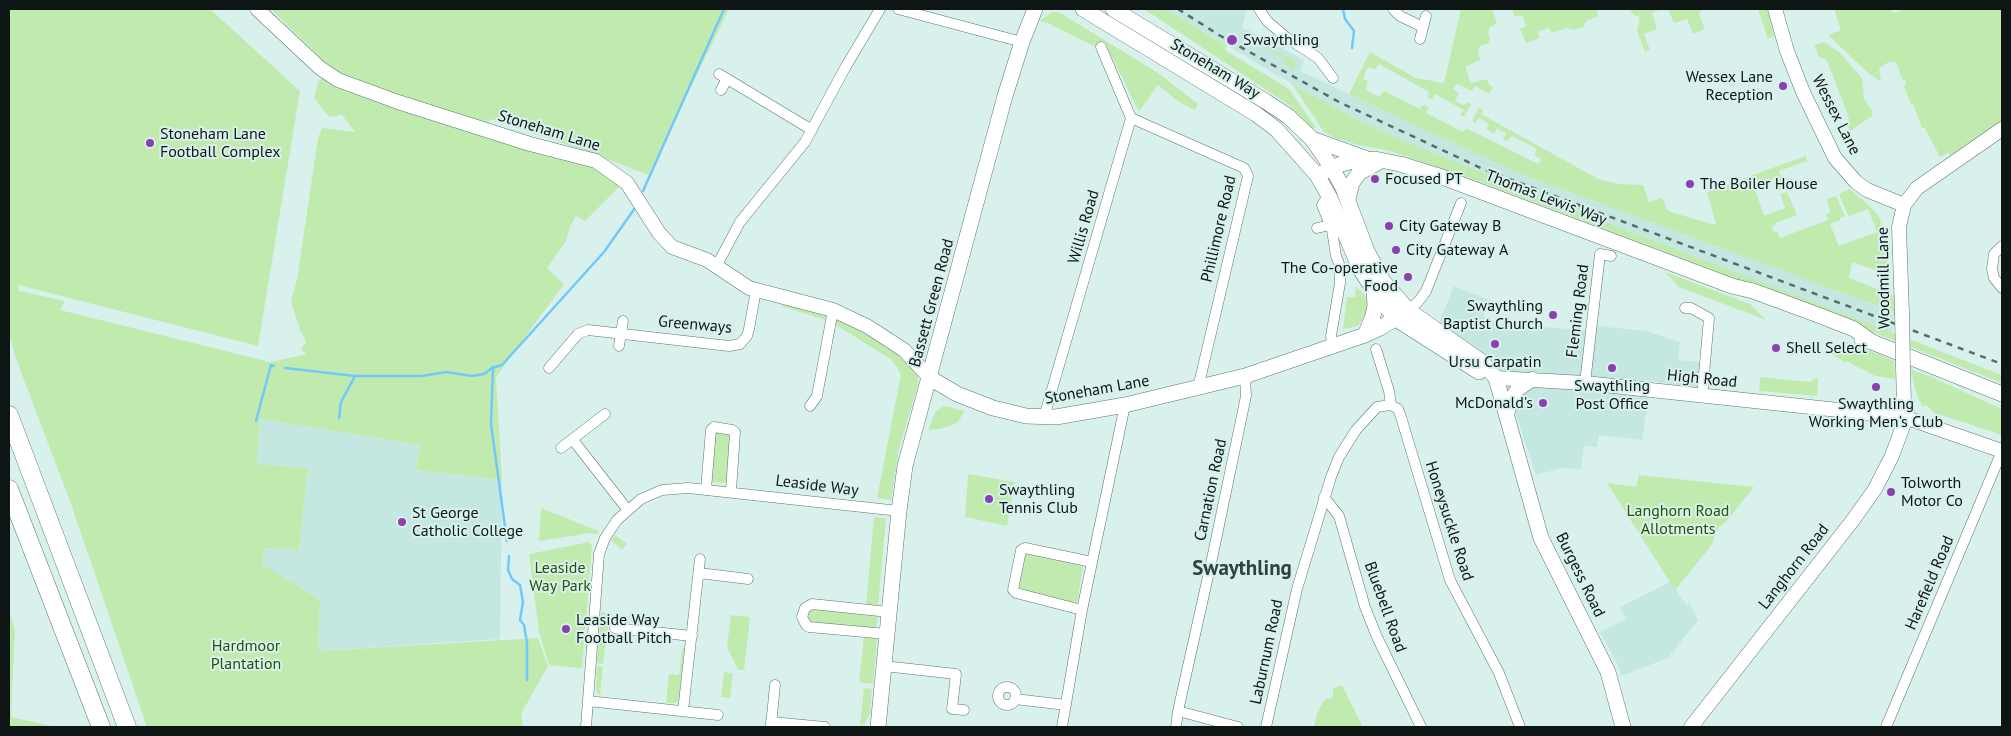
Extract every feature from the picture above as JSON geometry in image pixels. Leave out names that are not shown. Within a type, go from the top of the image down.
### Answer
[{"type":"highway","points":[[9,415],[127,727]]},
{"type":"highway","points":[[9,489],[101,727]]},
{"type":"main road","name":"Bassett Green Road","points":[[878,727],[899,511],[907,458],[1004,102],[1034,9]]},
{"type":"main road","name":"Stoneham Way","points":[[1083,9],[1269,123],[1290,143],[1317,175],[1326,201],[1360,269],[1374,291],[1402,314]]},
{"type":"main road","name":"Stoneham Way","points":[[1113,9],[1210,66],[1279,110],[1312,139],[1332,168],[1348,199],[1373,264],[1402,314]]},
{"type":"main road","points":[[1130,9],[1190,47],[1210,66]]},
{"type":"main road","points":[[1312,139],[1375,159]]},
{"type":"main road","name":"Thomas Lewis Way","points":[[1317,175],[1348,162],[1375,159],[1442,177],[1732,286],[1753,291],[1818,315],[1854,329],[1872,342],[2002,394]]},
{"type":"main road","points":[[1348,199],[1352,183],[1358,173],[1375,159]]},
{"type":"main road","points":[[1365,335],[1373,316],[1375,305],[1374,291]]},
{"type":"main road","name":"Stoneham Lane","points":[[930,378],[951,391],[986,406],[1021,416],[1044,418],[1124,405],[1245,376],[1365,335],[1402,314]]},
{"type":"main road","name":"High Road","points":[[1402,314],[1479,372],[1496,378]]},
{"type":"main road","name":"Burgess Road","points":[[1496,378],[1541,538],[1608,672],[1623,727]]},
{"type":"street","name":"Stoneham Lane","points":[[257,9],[320,68],[338,80],[398,102],[530,144],[586,158],[606,167],[627,183],[665,241],[672,248],[707,260],[740,282],[756,290],[833,310],[868,326],[904,350],[930,378]]},
{"type":"street","points":[[717,265],[740,222],[805,142],[845,68],[880,9]]},
{"type":"street","points":[[898,9],[1022,42]]},
{"type":"street","points":[[1259,9],[1267,21],[1287,38],[1318,58],[1333,78]]},
{"type":"street","points":[[1393,9],[1400,16],[1422,27]]},
{"type":"street","name":"Wessex Lane","points":[[1775,9],[1787,51],[1799,83],[1835,158],[1856,182],[1867,190],[1904,205]]},
{"type":"street","points":[[1420,39],[1426,16]]},
{"type":"street","points":[[1101,47],[1131,118]]},
{"type":"street","points":[[721,90],[723,76],[812,130]]},
{"type":"street","name":"Phillimore Road","points":[[1131,118],[1244,168],[1248,176],[1198,381],[1198,388]]},
{"type":"street","name":"Willis Road","points":[[1044,418],[1131,118]]},
{"type":"street","name":"Woodmill Lane","points":[[1904,417],[1899,227],[1904,205],[1917,188],[2002,129]]},
{"type":"street","points":[[1326,201],[1336,256],[1340,266],[1340,283],[1331,336],[1333,346]]},
{"type":"street","points":[[1402,314],[1418,302],[1426,291],[1461,203]]},
{"type":"street","points":[[1317,228],[1330,225]]},
{"type":"street","points":[[2002,246],[1994,254],[1992,269],[1994,278],[2002,288]]},
{"type":"street","name":"Fleming Road","points":[[1585,383],[1600,254],[1611,256]]},
{"type":"street","name":"Greenways","points":[[549,368],[583,331],[734,346],[740,344],[747,336],[756,290]]},
{"type":"street","points":[[1686,308],[1691,308],[1709,318],[1702,397]]},
{"type":"street","points":[[810,406],[817,396],[833,310]]},
{"type":"street","points":[[619,346],[623,321]]},
{"type":"street","name":"Honeysuckle Road","points":[[1376,349],[1389,391],[1391,405],[1398,409],[1401,417],[1450,580],[1503,682],[1520,727]]},
{"type":"street","name":"Carnation Road","points":[[1176,727],[1246,396],[1245,376]]},
{"type":"street","name":"High Road","points":[[1496,378],[1585,383],[1702,397],[1904,417],[2002,451]]},
{"type":"street","points":[[1507,415],[1511,398],[1517,390],[1534,379]]},
{"type":"street","points":[[1062,727],[1082,610],[1124,405]]},
{"type":"street","name":"Laburnum Road","points":[[1266,727],[1296,588],[1324,497],[1340,457],[1356,430],[1377,407],[1391,405]]},
{"type":"street","points":[[561,448],[605,414]]},
{"type":"street","name":"Langhorn Road","points":[[1692,727],[1872,494],[1892,456],[1900,436],[1904,417]]},
{"type":"street","points":[[706,489],[711,430],[714,427],[735,432],[731,491]]},
{"type":"street","points":[[573,440],[627,509]]},
{"type":"street","name":"Harefield Road","points":[[1886,727],[2002,451]]},
{"type":"street","name":"Leaside Way","points":[[586,727],[598,554],[610,530],[627,509],[641,499],[662,490],[673,488],[706,489],[899,511]]},
{"type":"street","name":"Bluebell Road","points":[[1324,497],[1339,516],[1368,615],[1421,727]]},
{"type":"street","points":[[1082,610],[1016,593],[1014,590],[1020,550],[1025,548],[1092,562]]},
{"type":"street","points":[[683,711],[700,559]]},
{"type":"street","points":[[699,574],[748,579]]},
{"type":"street","points":[[887,634],[809,627],[802,617],[805,608],[812,604],[889,612]]},
{"type":"street","points":[[615,628],[692,636]]},
{"type":"street","points":[[884,666],[956,674],[952,709],[964,710]]},
{"type":"street","points":[[775,685],[771,724],[825,727]]},
{"type":"street","points":[[1015,699],[1066,705]]},
{"type":"street","points":[[588,701],[718,715]]},
{"type":"street","points":[[1178,711],[1238,727]]},
{"type":"shaded area","points":[[1166,9],[1247,9],[1242,27],[1304,60],[1300,71],[1526,176],[1894,312],[1892,333],[1598,219],[1409,143],[1360,121],[1292,84]]},
{"type":"shaded area","points":[[1454,286],[1490,300],[1483,317],[1500,324],[1585,330],[1597,326],[1646,331],[1680,342],[1678,360],[1702,362],[1699,388],[1651,381],[1642,440],[1599,435],[1597,447],[1584,446],[1581,469],[1562,468],[1536,475],[1500,367],[1438,325]]},
{"type":"shaded area","name":"St George Catholic College","points":[[260,419],[420,445],[416,470],[502,480],[500,639],[318,651],[320,600],[262,564],[263,548],[299,550],[308,469],[257,464]]},
{"type":"shaded area","points":[[1670,582],[1687,605],[1690,604],[1698,620],[1668,658],[1621,676],[1617,663],[1600,632],[1626,619],[1620,607]]},
{"type":"green space","name":"Hardmoor Plantation","points":[[9,9],[210,9],[300,91],[258,346],[18,285],[19,291],[65,301],[60,310],[270,362],[307,354],[301,350],[304,344],[307,343],[300,330],[291,301],[297,280],[318,138],[322,128],[355,132],[342,115],[329,117],[314,98],[318,83],[329,66],[271,9],[729,9],[648,175],[586,151],[491,119],[480,133],[592,163],[620,186],[585,221],[576,216],[566,241],[547,268],[564,284],[496,377],[502,480],[416,470],[420,445],[260,419],[257,464],[308,468],[299,550],[264,548],[262,564],[320,600],[318,651],[538,638],[548,666],[521,714],[523,727],[147,727],[71,504],[15,356],[9,333]]},
{"type":"green space","points":[[1144,9],[1166,9],[1227,46],[1225,50],[1289,89],[1316,128],[1311,128],[1289,105]]},
{"type":"green space","points":[[1461,9],[1492,9],[1497,23],[1490,27],[1488,32],[1489,43],[1480,46],[1478,51],[1480,60],[1465,67],[1471,83],[1487,79],[1490,86],[1493,87],[1489,94],[1475,86],[1472,91],[1457,84],[1453,89],[1459,93],[1455,101],[1464,105],[1467,102],[1471,104],[1464,117],[1460,115],[1464,110],[1435,94],[1432,99],[1427,97],[1429,92],[1379,64],[1375,70],[1368,67],[1363,79],[1368,81],[1366,90],[1379,97],[1384,91],[1420,109],[1423,105],[1429,107],[1426,113],[1463,132],[1466,128],[1538,164],[1541,159],[1534,155],[1537,149],[1512,136],[1507,141],[1503,139],[1506,133],[1497,128],[1494,134],[1486,129],[1489,124],[1479,118],[1475,123],[1472,120],[1479,108],[1483,110],[1481,114],[1601,180],[1618,184],[1643,185],[1649,202],[1662,198],[1668,211],[1711,224],[1716,224],[1707,193],[1711,190],[1806,156],[1807,161],[1779,171],[1785,188],[1779,191],[1774,178],[1754,186],[1764,216],[1785,208],[1780,194],[1787,192],[1797,215],[1772,226],[1774,232],[1777,231],[1780,238],[1828,220],[1826,214],[1830,212],[1827,199],[1836,196],[1845,216],[1830,224],[1839,246],[1877,232],[1868,209],[1848,215],[1839,194],[1850,189],[1873,209],[1880,218],[1888,268],[1877,265],[1875,270],[1852,262],[1849,278],[1895,296],[1894,312],[1526,176],[1349,94],[1370,52],[1416,78],[1444,83]]},
{"type":"green space","points":[[1512,9],[1598,9],[1598,17],[1588,20],[1584,24],[1585,27],[1573,30],[1567,28],[1551,33],[1549,28],[1538,31],[1540,38],[1526,43],[1520,29],[1526,26],[1522,15],[1515,17]]},
{"type":"green space","points":[[1629,9],[1662,9],[1652,13],[1657,29],[1644,34],[1650,50],[1645,52],[1637,31],[1640,17],[1634,15]]},
{"type":"green space","points":[[1668,9],[1708,9],[1701,11],[1699,14],[1705,29],[1693,34],[1687,19],[1674,23]]},
{"type":"green space","points":[[1758,9],[1768,9],[1774,36],[1768,39]]},
{"type":"green space","points":[[1834,9],[1891,9],[1893,13],[1907,9],[2002,9],[2002,121],[1950,156],[1948,153],[1940,157],[1925,128],[1922,128],[1904,87],[1905,80],[1902,79],[1896,62],[1889,62],[1879,68],[1881,81],[1878,80],[1828,35],[1841,30]]},
{"type":"green space","points":[[1052,12],[1064,15],[1161,75],[1198,104],[1195,110],[1179,102],[1158,85],[1139,112],[1108,49],[1096,47],[1047,23],[1039,21]]},
{"type":"green space","points":[[1240,31],[1297,62],[1292,69],[1284,64],[1286,60]]},
{"type":"green space","points":[[1824,42],[1839,52],[1862,78],[1864,99],[1873,111],[1872,116],[1850,131],[1847,125],[1849,118],[1827,60],[1819,57],[1814,45]]},
{"type":"green space","points":[[1292,84],[1360,121],[1409,143],[1598,219],[2002,375],[2002,383],[1802,304],[1480,182],[1390,151],[1335,138],[1324,132]]},
{"type":"green space","points":[[1665,272],[1750,304],[1766,320],[1679,287]]},
{"type":"green space","points":[[1356,287],[1364,294],[1368,302],[1366,314],[1358,326],[1343,329],[1347,297],[1355,297]]},
{"type":"green space","points":[[784,300],[828,312],[826,320],[783,307]]},
{"type":"green space","points":[[835,313],[898,350],[912,365],[918,376],[918,385],[899,449],[891,500],[877,498],[901,374],[892,360],[833,323]]},
{"type":"green space","points":[[1847,343],[1857,345],[1894,361],[1895,379],[1875,376],[1846,361],[1846,363],[1824,349]]},
{"type":"green space","points":[[1911,370],[1927,375],[2002,409],[2002,435],[1935,413],[1926,405],[1922,407],[1915,389]]},
{"type":"green space","points":[[1760,377],[1810,382],[1818,377],[1817,396],[1759,391]]},
{"type":"green space","points":[[944,406],[965,411],[957,423],[940,429],[928,430],[936,411]]},
{"type":"green space","points":[[715,432],[728,432],[730,435],[726,483],[710,482]]},
{"type":"green space","name":"Swaythling Tennis Club","points":[[968,474],[1015,482],[1007,526],[965,517]]},
{"type":"green space","name":"Langhorn Road Allotments","points":[[1639,475],[1754,487],[1725,523],[1719,527],[1711,546],[1675,590],[1607,483],[1636,487]]},
{"type":"green space","points":[[541,508],[599,531],[598,534],[590,533],[539,541]]},
{"type":"green space","points":[[874,517],[886,518],[878,606],[866,605]]},
{"type":"green space","points":[[615,535],[627,544],[622,550],[611,540]]},
{"type":"green space","name":"Leaside Way Park","points":[[589,542],[592,546],[582,668],[549,665],[539,632],[529,554]]},
{"type":"green space","points":[[1026,552],[1083,566],[1077,603],[1018,589]]},
{"type":"green space","points":[[810,609],[878,614],[876,630],[812,623],[808,619]]},
{"type":"green space","points":[[9,611],[15,630],[11,717],[52,727],[9,727]]},
{"type":"green space","points":[[601,612],[610,613],[603,664],[597,663]]},
{"type":"green space","points":[[731,615],[750,617],[744,670],[738,670],[727,647]]},
{"type":"green space","points":[[864,637],[877,638],[873,684],[859,682]]},
{"type":"green space","points":[[682,649],[684,649],[679,700],[676,703],[666,703],[669,674],[679,675]]},
{"type":"green space","points":[[597,666],[603,667],[600,695],[597,693],[596,688]]},
{"type":"green space","points":[[724,672],[733,674],[730,698],[721,697]]},
{"type":"green space","points":[[1342,685],[1363,727],[1314,727],[1317,713],[1325,699],[1333,698],[1333,689]]},
{"type":"green space","points":[[864,688],[872,689],[870,714],[865,723],[860,725]]},
{"type":"waterway","points":[[643,191],[724,9]]},
{"type":"waterway","points":[[1343,9],[1345,19],[1354,31],[1352,48]]},
{"type":"waterway","points":[[285,368],[355,376],[422,376],[446,372],[472,376],[484,374],[492,368],[502,365],[604,252],[635,208]]},
{"type":"waterway","points":[[256,421],[271,365],[274,366]]},
{"type":"waterway","points":[[493,367],[491,424],[507,541]]},
{"type":"waterway","points":[[339,418],[341,402],[355,376]]},
{"type":"waterway","points":[[509,556],[508,570],[512,579],[520,585],[523,602],[520,620],[524,625],[527,643],[527,680]]},
{"type":"railway","points":[[1178,9],[1219,35],[1339,102],[1483,169],[2002,364]]},
{"type":"place","name":"Swaythling","points":[[1232,40]]},
{"type":"place","name":"Wessex Lane Reception","points":[[1783,86]]},
{"type":"place","name":"Stoneham Lane Football Complex","points":[[150,143]]},
{"type":"place","name":"Focused PT","points":[[1375,179]]},
{"type":"place","name":"The Boiler House","points":[[1690,184]]},
{"type":"place","name":"City Gateway B","points":[[1389,226]]},
{"type":"place","name":"City Gateway A","points":[[1396,250]]},
{"type":"place","name":"The Co-operative Food","points":[[1408,277]]},
{"type":"place","name":"Swaythling Baptist Church","points":[[1553,315]]},
{"type":"place","name":"Ursu Carpatin","points":[[1495,344]]},
{"type":"place","name":"Shell Select","points":[[1776,348]]},
{"type":"place","name":"Swaythling Post Office","points":[[1612,368]]},
{"type":"place","name":"Swaythling Working Men's Club","points":[[1876,387]]},
{"type":"place","name":"McDonald's","points":[[1543,403]]},
{"type":"place","name":"Tolworth Motor Co","points":[[1891,492]]},
{"type":"place","name":"Swaythling Tennis Club","points":[[989,499]]},
{"type":"place","name":"St George Catholic College","points":[[402,522]]},
{"type":"place","name":"Leaside Way Football Pitch","points":[[566,629]]},
{"type":"district","name":"Swaythling","points":[[1242,569]]}]
